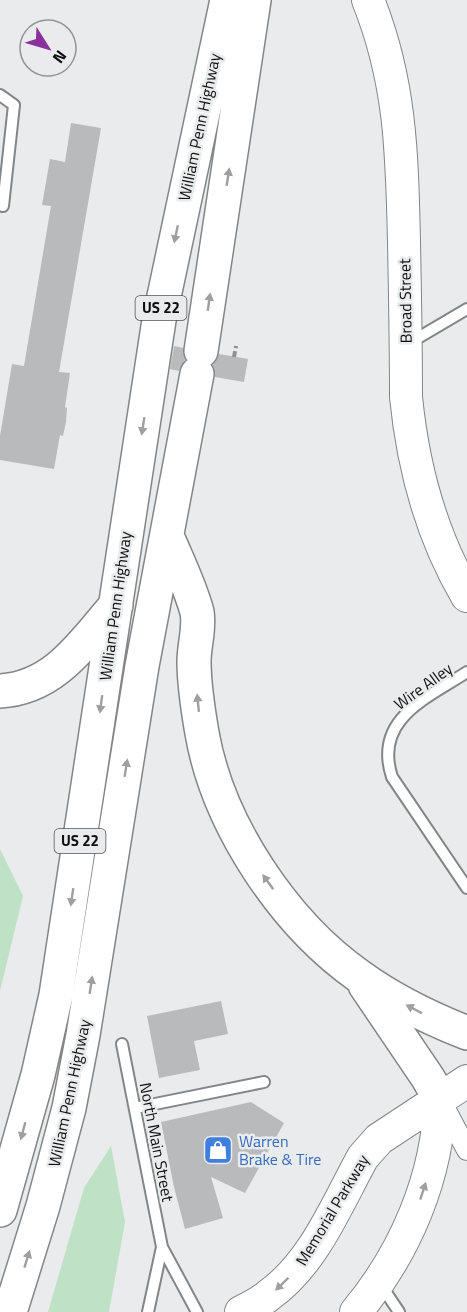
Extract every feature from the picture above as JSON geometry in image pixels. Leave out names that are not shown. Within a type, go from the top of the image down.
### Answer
[{"type":"highway","name":"William Penn Highway","points":[[0,1210],[38,1075],[56,995],[159,320],[227,0]]},
{"type":"highway","name":"William Penn Highway","points":[[10,1312],[43,1206],[69,1108],[83,1035],[142,666],[199,363],[254,0]]},
{"type":"highway","points":[[167,536],[197,614],[194,661],[203,737],[219,790],[245,846],[279,897],[321,944],[359,976],[413,1009],[467,1033]]},
{"type":"highway","points":[[0,691],[25,687],[52,674],[71,657],[116,605]]},
{"type":"highway","points":[[359,976],[440,1099]]},
{"type":"main road","name":"Broad Street","points":[[368,0],[382,37],[393,80],[399,118],[402,165],[406,397],[409,426],[420,482],[437,534],[465,589]]},
{"type":"main road","name":"Memorial Parkway","points":[[241,1312],[270,1295],[295,1270],[322,1231],[370,1148],[379,1139],[467,1081]]},
{"type":"main road","points":[[356,1312],[379,1282],[401,1245],[420,1198],[436,1144],[440,1099]]},
{"type":"street","points":[[440,1099],[467,1150]]},
{"type":"lane","points":[[0,95],[14,105],[3,206],[0,205]]},
{"type":"lane","points":[[406,345],[467,309]]},
{"type":"lane","name":"Wire Alley","points":[[467,672],[409,711],[395,726],[390,738],[388,762],[392,777],[467,888]]},
{"type":"lane","name":"North Main Street","points":[[122,1044],[162,1246]]},
{"type":"lane","points":[[135,1108],[264,1082]]},
{"type":"lane","points":[[148,1312],[162,1246]]},
{"type":"lane","points":[[162,1246],[197,1312]]},
{"type":"lane","points":[[379,1282],[399,1312]]},
{"type":"path","points":[[234,357],[236,345]]},
{"type":"green space","points":[[0,849],[23,896],[0,991]]},
{"type":"green space","points":[[111,1146],[125,1222],[109,1312],[48,1312],[84,1188]]},
{"type":"building","points":[[71,123],[101,128],[59,372],[70,373],[65,407],[67,408],[66,422],[63,436],[60,435],[54,469],[0,460],[0,436],[12,364],[24,366],[51,206],[42,205],[50,159],[65,162]]},
{"type":"building","points":[[174,346],[183,348],[185,360],[179,371],[170,369]]},
{"type":"building","points":[[219,354],[248,359],[244,382],[215,377],[213,365]]},
{"type":"building","points":[[221,1001],[228,1034],[194,1041],[200,1070],[159,1078],[147,1016]]},
{"type":"building","name":"Warren Brake & Tire","points":[[251,1102],[284,1123],[245,1193],[211,1177],[223,1218],[185,1229],[161,1122]]},
{"type":"place","name":"Warren Brake & Tire","points":[[218,1150]]}]
